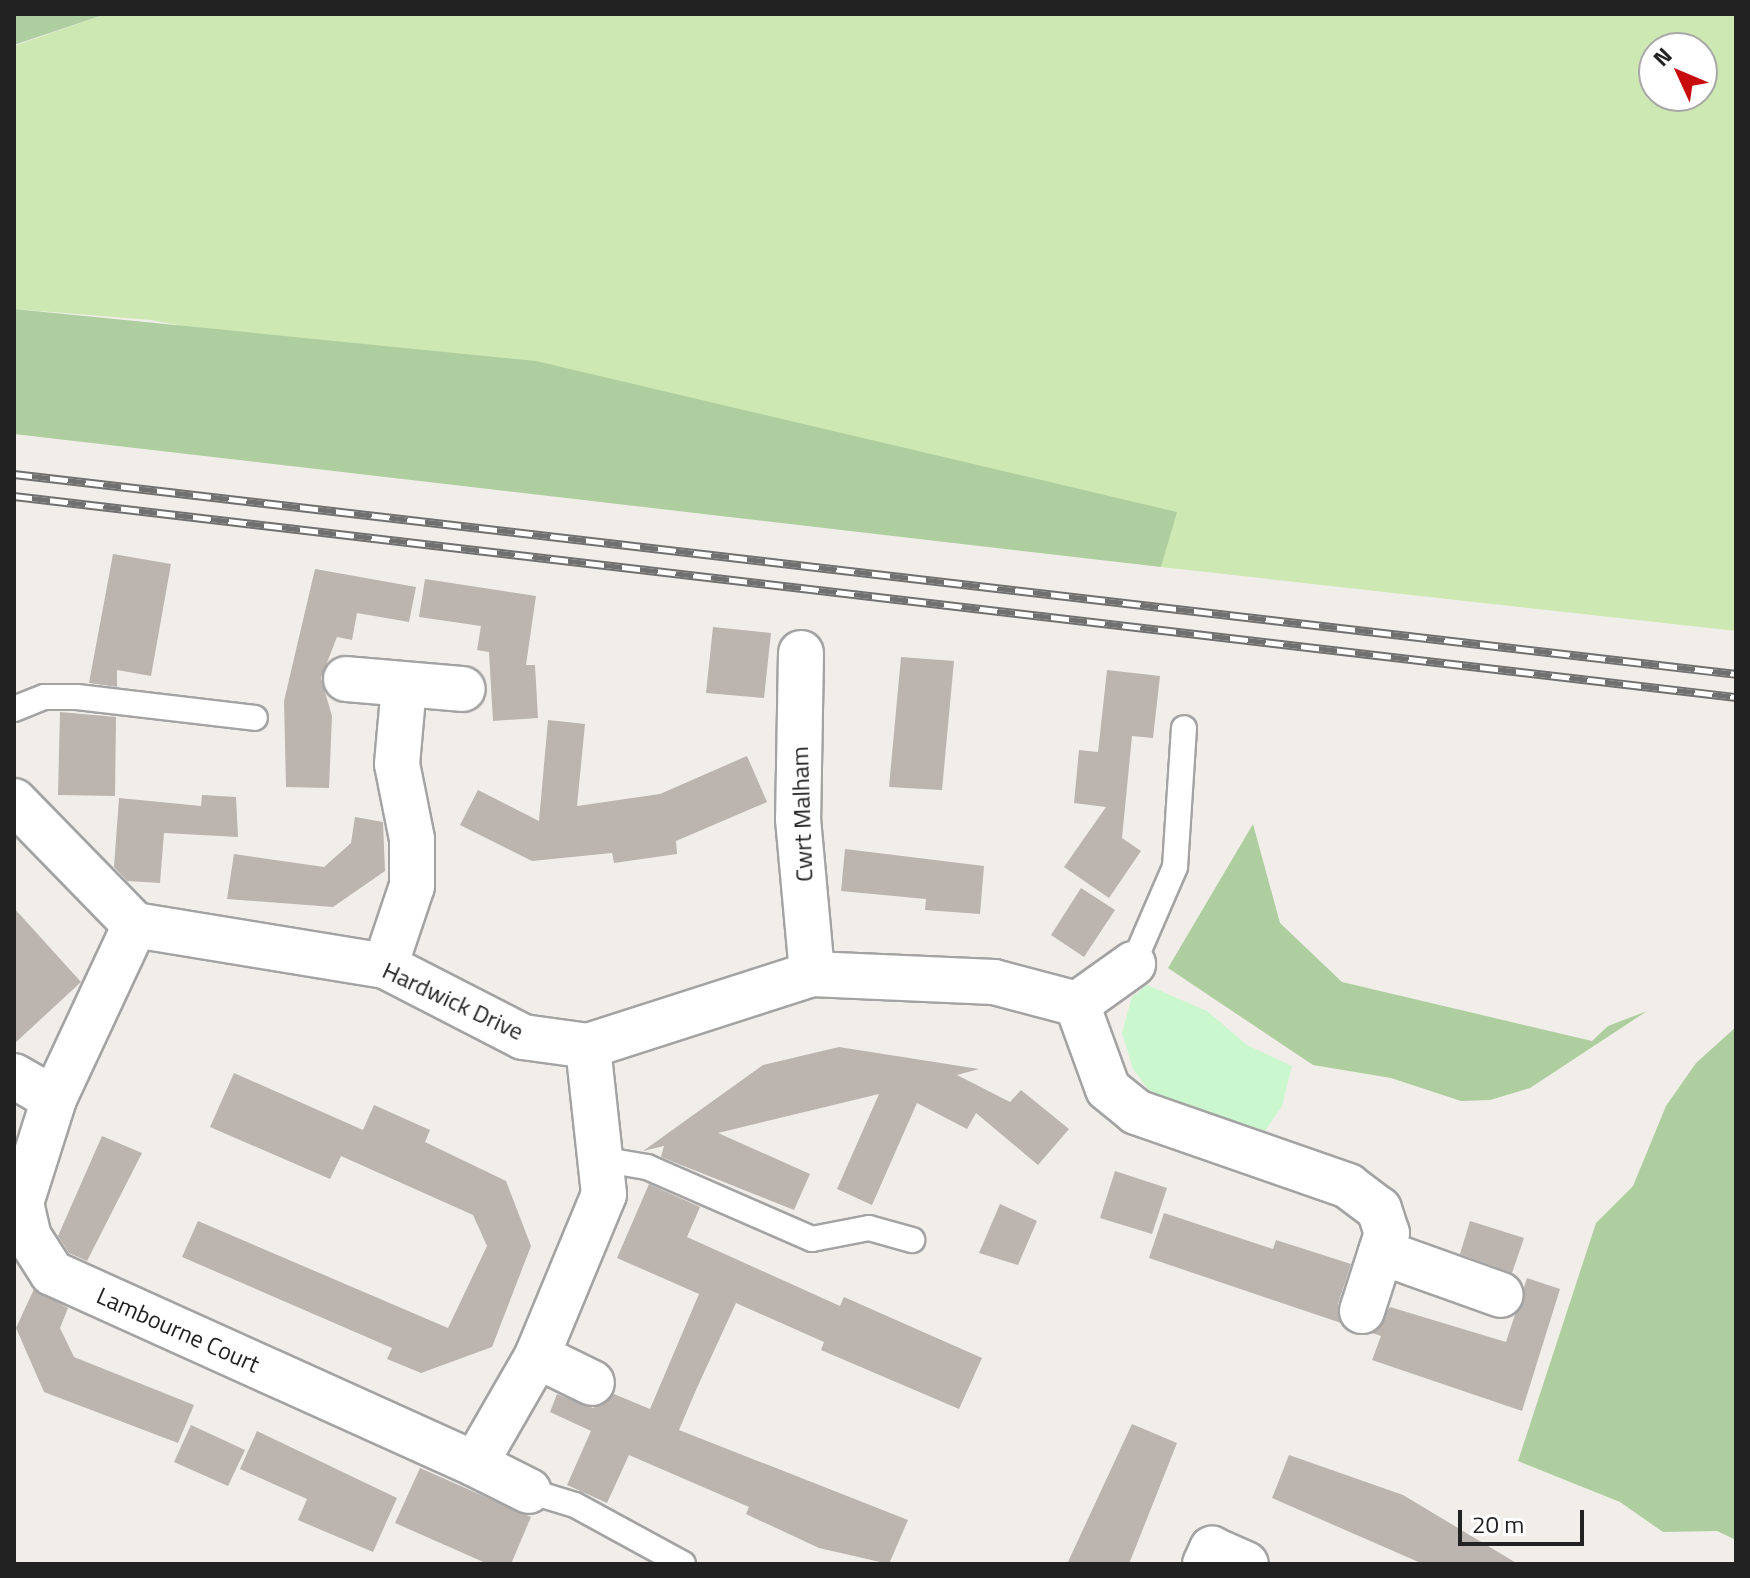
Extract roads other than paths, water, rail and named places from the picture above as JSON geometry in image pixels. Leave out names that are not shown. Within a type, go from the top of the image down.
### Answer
[{"type":"street","name":"Cwrt Malham","points":[[801,653],[798,819],[812,974]]},
{"type":"street","points":[[346,679],[463,689]]},
{"type":"street","points":[[385,966],[412,886],[412,839],[397,764],[404,686]]},
{"type":"street","points":[[14,801],[135,925]]},
{"type":"street","name":"Hardwick Drive","points":[[135,925],[385,966],[523,1037],[588,1046],[812,974],[994,982],[1077,1004]]},
{"type":"street","name":"Lambourne Court","points":[[135,925],[54,1099],[21,1203],[29,1237],[52,1273],[529,1491]]},
{"type":"street","points":[[1133,964],[1077,1004],[1108,1089],[1136,1112],[1294,1145],[1365,1195],[1387,1233],[1362,1311]]},
{"type":"street","points":[[475,1464],[537,1356],[604,1194],[588,1046]]},
{"type":"street","points":[[14,1076],[54,1099]]},
{"type":"street","points":[[1381,1252],[1444,1294],[1501,1295]]},
{"type":"street","points":[[537,1356],[592,1383]]},
{"type":"street","points":[[1205,1564],[1212,1549],[1246,1564]]},
{"type":"lane","points":[[14,709],[44,697],[77,697],[255,718]]},
{"type":"lane","points":[[1133,964],[1175,867],[1184,728]]},
{"type":"lane","points":[[600,1159],[647,1167],[812,1239],[869,1228],[912,1240]]},
{"type":"lane","points":[[529,1491],[575,1505],[683,1564]]},
{"type":"railway","points":[[14,474],[1736,674]]},
{"type":"railway","points":[[14,496],[1736,697]]}]
